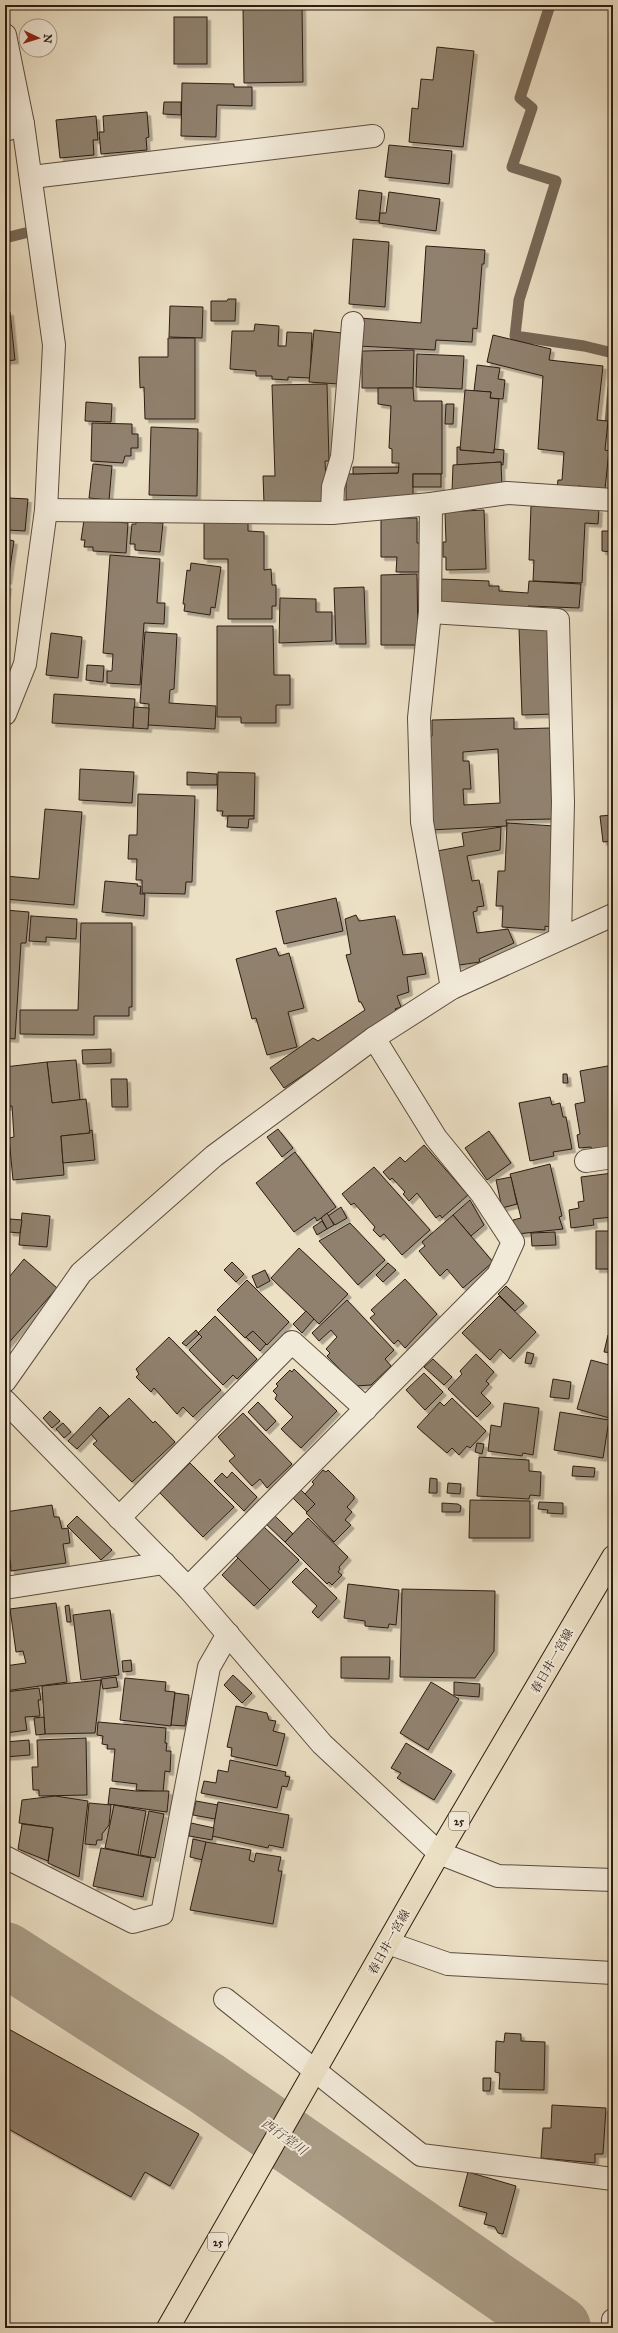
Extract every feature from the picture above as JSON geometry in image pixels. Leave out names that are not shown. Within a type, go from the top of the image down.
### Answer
[{"type":"main road","name":"春日井一宮線","points":[[168,2328],[312,2079],[388,1943],[613,1557]]},
{"type":"street","points":[[5,35],[14,127],[32,177],[54,345],[46,510],[26,664],[5,714]]},
{"type":"street","points":[[32,177],[374,136]]},
{"type":"street","points":[[332,513],[333,487],[342,457],[353,323]]},
{"type":"street","points":[[46,510],[332,513],[431,504],[507,493],[613,500]]},
{"type":"street","points":[[431,504],[430,612],[419,718],[422,822],[452,988]]},
{"type":"street","points":[[430,612],[558,620],[563,802],[560,938]]},
{"type":"street","points":[[5,1381],[81,1273],[214,1156],[374,1038],[452,988],[613,915]]},
{"type":"street","points":[[188,1588],[498,1275],[513,1242],[481,1193],[436,1138],[374,1038]]},
{"type":"street","points":[[586,1161],[613,1157]]},
{"type":"street","points":[[119,1518],[292,1342],[366,1409]]},
{"type":"street","points":[[5,1401],[188,1588],[322,1744],[440,1853],[498,1876],[613,1880]]},
{"type":"street","points":[[5,1588],[164,1563]]},
{"type":"street","points":[[5,1857],[133,1922],[162,1914],[209,1667],[228,1634]]},
{"type":"street","points":[[388,1943],[448,1964],[613,1974]]},
{"type":"street","points":[[226,1999],[312,2079],[421,2155],[613,2179]]},
{"type":"building","points":[[302,6],[303,82],[244,83],[243,7]]},
{"type":"building","points":[[174,17],[207,17],[207,64],[174,64]]},
{"type":"building","points":[[437,47],[474,51],[463,147],[409,142],[412,108],[418,109],[421,79],[433,80]]},
{"type":"building","points":[[182,83],[234,84],[234,87],[252,87],[252,106],[217,105],[216,137],[181,136]]},
{"type":"building","points":[[164,102],[181,102],[181,115],[163,114]]},
{"type":"building","points":[[147,112],[149,137],[146,138],[147,150],[101,154],[99,132],[104,132],[103,116]]},
{"type":"building","points":[[96,116],[98,140],[93,140],[94,155],[60,158],[56,120]]},
{"type":"building","points":[[389,145],[452,151],[449,184],[385,177]]},
{"type":"building","points":[[359,190],[382,193],[379,221],[356,219]]},
{"type":"building","points":[[389,192],[440,199],[436,231],[379,223],[380,213],[386,213]]},
{"type":"building","points":[[353,239],[389,242],[385,307],[349,304]]},
{"type":"building","points":[[426,246],[485,250],[484,264],[482,264],[477,329],[473,328],[472,342],[436,340],[435,350],[358,346],[360,318],[421,323]]},
{"type":"building","points":[[228,299],[236,299],[235,321],[211,321],[211,301],[227,301]]},
{"type":"building","points":[[170,306],[203,307],[202,338],[169,337]]},
{"type":"building","points":[[5,312],[10,312],[15,360],[5,361]]},
{"type":"building","points":[[255,324],[279,326],[278,346],[286,346],[287,332],[312,333],[310,378],[288,377],[288,380],[272,379],[272,376],[256,376],[256,371],[230,369],[232,331],[254,331]]},
{"type":"building","points":[[314,330],[343,333],[339,384],[309,382]]},
{"type":"building","points":[[493,335],[551,349],[549,360],[603,366],[597,420],[608,421],[605,450],[609,451],[605,489],[578,486],[578,492],[557,489],[558,480],[562,480],[564,452],[538,449],[543,376],[487,362]]},
{"type":"building","points":[[168,338],[195,338],[195,419],[145,419],[144,387],[140,388],[139,357],[168,357]]},
{"type":"building","points":[[414,350],[413,388],[362,388],[362,351]]},
{"type":"building","points":[[417,354],[464,356],[462,389],[416,387]]},
{"type":"building","points":[[477,365],[500,368],[498,379],[505,380],[503,399],[490,398],[491,392],[474,391]]},
{"type":"building","points":[[327,384],[329,461],[325,461],[327,502],[264,503],[263,476],[275,476],[272,385]]},
{"type":"building","points":[[378,388],[413,388],[414,401],[442,401],[442,474],[413,474],[413,495],[407,500],[346,500],[346,474],[398,473],[399,463],[392,463],[392,449],[389,448],[391,406],[378,404]]},
{"type":"building","points":[[465,390],[491,392],[490,398],[499,399],[494,453],[460,450]]},
{"type":"building","points":[[86,402],[112,404],[111,422],[85,421]]},
{"type":"building","points":[[446,404],[454,404],[453,424],[445,424]]},
{"type":"building","points":[[92,423],[132,424],[132,434],[138,434],[138,448],[131,448],[131,456],[125,456],[123,463],[91,461]]},
{"type":"building","points":[[151,427],[198,429],[197,496],[149,495]]},
{"type":"building","points":[[457,447],[460,447],[460,450],[494,453],[494,449],[504,450],[503,465],[501,465],[501,462],[457,465]]},
{"type":"building","points":[[501,462],[502,488],[452,492],[453,465]]},
{"type":"building","points":[[93,464],[112,466],[109,500],[89,498]]},
{"type":"building","points":[[353,467],[399,467],[398,473],[353,474]]},
{"type":"building","points":[[413,474],[441,474],[441,487],[413,487]]},
{"type":"building","points":[[9,498],[28,499],[25,531],[7,530]]},
{"type":"building","points":[[531,506],[599,509],[598,524],[585,523],[582,583],[533,581],[534,560],[529,560]]},
{"type":"building","points":[[484,510],[486,569],[446,570],[446,557],[443,557],[443,542],[446,542],[445,512]]},
{"type":"building","points":[[381,518],[417,518],[417,543],[420,543],[420,572],[396,572],[397,557],[381,557]]},
{"type":"building","points":[[84,520],[128,523],[126,553],[93,551],[93,547],[84,547],[85,540],[81,540]]},
{"type":"building","points":[[204,521],[248,521],[248,531],[264,532],[264,570],[271,569],[272,585],[276,585],[276,606],[272,606],[272,619],[228,619],[228,559],[204,559]]},
{"type":"building","points":[[136,522],[163,523],[160,552],[135,550],[135,544],[130,544],[132,524],[136,524]]},
{"type":"building","points":[[602,531],[613,531],[613,552],[602,551]]},
{"type":"building","points":[[5,539],[14,541],[8,581],[5,580]]},
{"type":"building","points":[[110,555],[160,559],[157,603],[165,603],[164,624],[144,623],[140,685],[107,683],[107,671],[112,671],[113,654],[103,653]]},
{"type":"building","points":[[191,563],[221,567],[215,608],[211,607],[210,615],[184,611],[185,604],[183,604],[187,570],[190,571]]},
{"type":"building","points":[[417,574],[418,645],[381,645],[381,575]]},
{"type":"building","points":[[440,579],[489,581],[489,586],[499,586],[499,591],[528,593],[529,581],[581,584],[579,608],[528,606],[528,609],[439,604]]},
{"type":"building","points":[[5,585],[8,585],[5,606]]},
{"type":"building","points":[[364,587],[366,644],[336,644],[334,588]]},
{"type":"building","points":[[280,598],[316,599],[316,612],[332,612],[332,641],[279,643]]},
{"type":"building","points":[[217,626],[273,626],[274,675],[290,675],[290,705],[276,705],[276,723],[241,723],[241,717],[217,717]]},
{"type":"building","points":[[552,627],[554,714],[522,715],[519,628]]},
{"type":"building","points":[[145,632],[177,634],[174,689],[170,690],[169,703],[216,706],[215,729],[148,725],[149,704],[140,703]]},
{"type":"building","points":[[51,633],[82,637],[78,678],[46,675]]},
{"type":"building","points":[[87,665],[104,666],[103,682],[86,680]]},
{"type":"building","points":[[54,694],[135,699],[133,728],[52,723]]},
{"type":"building","points":[[134,707],[149,708],[148,729],[133,728]]},
{"type":"building","points":[[514,718],[514,729],[550,728],[552,819],[506,820],[507,826],[431,830],[427,737],[432,736],[432,720]],"holes":[[[498,749],[500,803],[464,805],[463,789],[471,789],[469,761],[463,761],[463,752]]]},
{"type":"building","points":[[80,769],[134,772],[132,803],[79,800]]},
{"type":"building","points":[[187,772],[217,774],[217,785],[187,785]]},
{"type":"building","points":[[218,772],[255,773],[254,816],[222,816],[223,811],[217,811]]},
{"type":"building","points":[[138,794],[195,796],[192,882],[186,882],[185,894],[142,893],[142,880],[136,880],[137,859],[128,859],[129,835],[137,835]]},
{"type":"building","points":[[45,809],[82,812],[74,905],[5,899],[5,876],[39,879]]},
{"type":"building","points":[[613,815],[613,841],[603,842],[600,816]]},
{"type":"building","points":[[228,816],[254,816],[254,819],[249,819],[248,828],[227,827]]},
{"type":"building","points":[[507,823],[555,826],[550,927],[545,926],[545,930],[502,927],[503,906],[496,906],[498,871],[505,871]]},
{"type":"building","points":[[501,827],[500,850],[467,856],[472,881],[479,880],[484,906],[477,907],[477,911],[473,912],[477,933],[508,929],[514,943],[479,959],[480,962],[453,966],[437,851],[464,846],[462,833]]},
{"type":"building","points":[[105,881],[138,884],[137,886],[141,886],[140,894],[145,894],[144,916],[102,912]]},
{"type":"building","points":[[336,898],[343,931],[284,944],[276,911]]},
{"type":"building","points":[[5,910],[29,912],[26,943],[21,943],[15,1039],[5,1038]]},
{"type":"building","points":[[356,915],[359,921],[395,916],[403,955],[422,953],[426,974],[407,977],[409,992],[397,996],[401,1007],[395,1009],[397,1012],[284,1088],[270,1068],[313,1038],[318,1041],[365,1010],[361,1002],[359,1002],[346,955],[351,954],[345,919]]},
{"type":"building","points":[[31,916],[77,919],[76,939],[46,937],[46,942],[29,941]]},
{"type":"building","points":[[81,923],[132,923],[132,1007],[129,1007],[129,1016],[94,1016],[94,1035],[20,1034],[20,1010],[78,1010]]},
{"type":"building","points":[[276,948],[279,956],[289,953],[304,1008],[288,1012],[297,1047],[267,1055],[256,1018],[252,1019],[236,959]]},
{"type":"building","points":[[111,1049],[111,1063],[83,1064],[82,1050]]},
{"type":"building","points":[[76,1060],[80,1100],[52,1103],[47,1062]]},
{"type":"building","points":[[47,1062],[52,1103],[86,1099],[90,1133],[61,1136],[64,1175],[13,1180],[9,1138],[14,1137],[12,1106],[5,1107],[5,1067]]},
{"type":"building","points":[[613,1065],[613,1148],[592,1152],[591,1147],[579,1148],[577,1135],[580,1134],[575,1104],[585,1102],[580,1071]]},
{"type":"building","points":[[563,1074],[567,1074],[568,1083],[563,1083]]},
{"type":"building","points":[[111,1079],[127,1079],[128,1107],[112,1107]]},
{"type":"building","points":[[550,1097],[552,1105],[560,1103],[563,1117],[566,1117],[572,1149],[553,1152],[554,1156],[530,1161],[519,1103]]},
{"type":"building","points":[[278,1129],[293,1148],[282,1157],[267,1137]]},
{"type":"building","points":[[92,1130],[95,1160],[63,1163],[61,1136],[90,1133],[89,1131]]},
{"type":"building","points":[[489,1131],[511,1163],[487,1180],[465,1148]]},
{"type":"building","points":[[424,1145],[468,1195],[442,1218],[440,1215],[436,1218],[417,1193],[409,1201],[403,1194],[405,1192],[392,1178],[390,1180],[383,1172],[400,1157],[405,1162]]},
{"type":"building","points":[[295,1152],[336,1207],[317,1221],[315,1217],[294,1232],[256,1183]]},
{"type":"building","points":[[550,1164],[562,1216],[559,1217],[563,1229],[517,1234],[513,1220],[521,1218],[510,1174]]},
{"type":"building","points":[[374,1167],[430,1230],[402,1255],[384,1234],[380,1237],[373,1230],[375,1227],[354,1203],[351,1205],[342,1194]]},
{"type":"building","points":[[613,1173],[613,1217],[593,1219],[594,1225],[571,1228],[569,1210],[579,1208],[578,1202],[584,1201],[581,1177]]},
{"type":"building","points":[[511,1177],[517,1204],[502,1208],[496,1180]]},
{"type":"building","points":[[470,1200],[484,1225],[471,1236],[453,1215]]},
{"type":"building","points":[[341,1207],[347,1218],[335,1225],[328,1216]]},
{"type":"building","points":[[22,1213],[50,1216],[47,1247],[19,1245]]},
{"type":"building","points":[[327,1213],[334,1225],[327,1229],[321,1218]]},
{"type":"building","points":[[453,1215],[493,1262],[463,1288],[447,1269],[440,1276],[419,1251],[425,1246],[422,1242]]},
{"type":"building","points":[[10,1219],[22,1220],[20,1233],[9,1232]]},
{"type":"building","points":[[322,1221],[327,1229],[317,1235],[313,1227]]},
{"type":"building","points":[[350,1223],[385,1260],[358,1285],[319,1241]]},
{"type":"building","points":[[596,1231],[613,1231],[613,1269],[596,1269]]},
{"type":"building","points":[[555,1232],[556,1245],[532,1246],[531,1233]]},
{"type":"building","points":[[299,1248],[348,1294],[319,1324],[271,1278]]},
{"type":"building","points":[[24,1259],[57,1288],[5,1347],[5,1271],[10,1276]]},
{"type":"building","points":[[232,1262],[244,1274],[236,1282],[224,1270]]},
{"type":"building","points":[[388,1263],[396,1270],[383,1282],[376,1275]]},
{"type":"building","points":[[265,1270],[270,1281],[257,1288],[252,1276]]},
{"type":"building","points":[[405,1279],[437,1314],[405,1348],[398,1340],[394,1344],[370,1318],[375,1314],[371,1310]]},
{"type":"building","points":[[247,1280],[289,1322],[267,1345],[253,1331],[245,1338],[217,1310]]},
{"type":"building","points":[[506,1286],[524,1303],[515,1311],[498,1294]]},
{"type":"building","points":[[499,1296],[536,1332],[510,1359],[500,1349],[490,1360],[462,1333]]},
{"type":"building","points":[[347,1300],[394,1350],[385,1359],[391,1366],[371,1385],[356,1386],[327,1356],[330,1353],[326,1349],[337,1337],[331,1330],[319,1341],[312,1333]]},
{"type":"building","points":[[306,1311],[314,1319],[302,1333],[293,1324]]},
{"type":"building","points":[[215,1316],[257,1359],[237,1379],[233,1375],[223,1385],[189,1350],[202,1337],[198,1333]]},
{"type":"building","points":[[196,1330],[199,1334],[186,1346],[182,1343]]},
{"type":"building","points":[[253,1331],[266,1344],[260,1351],[246,1337]]},
{"type":"building","points":[[608,1335],[613,1336],[613,1353],[604,1352]]},
{"type":"building","points":[[169,1337],[221,1390],[193,1417],[183,1407],[177,1414],[154,1388],[151,1392],[136,1377],[139,1374],[136,1369]]},
{"type":"building","points":[[527,1352],[534,1354],[531,1364],[525,1363]]},
{"type":"building","points":[[476,1354],[494,1372],[486,1381],[489,1384],[481,1393],[491,1403],[477,1417],[448,1389],[462,1374],[460,1371]]},
{"type":"building","points":[[433,1359],[452,1377],[444,1385],[424,1367]]},
{"type":"building","points":[[591,1360],[613,1366],[613,1419],[577,1409]]},
{"type":"building","points":[[294,1369],[337,1411],[301,1448],[281,1429],[293,1417],[275,1399],[277,1395],[273,1391],[278,1386],[276,1384],[290,1370],[292,1372]]},
{"type":"building","points":[[424,1373],[443,1392],[425,1410],[406,1390]]},
{"type":"building","points":[[553,1379],[571,1382],[569,1399],[550,1397]]},
{"type":"building","points":[[129,1398],[153,1423],[155,1421],[175,1442],[132,1482],[93,1444],[97,1441],[91,1434]]},
{"type":"building","points":[[452,1398],[486,1431],[470,1448],[467,1446],[459,1455],[452,1448],[447,1453],[417,1427],[440,1402],[444,1406]]},
{"type":"building","points":[[258,1402],[276,1421],[266,1431],[248,1412]]},
{"type":"building","points":[[504,1403],[539,1408],[533,1455],[523,1453],[522,1456],[488,1451],[491,1425],[501,1427]]},
{"type":"building","points":[[100,1407],[109,1416],[77,1449],[68,1441]]},
{"type":"building","points":[[50,1411],[60,1421],[52,1428],[43,1418]]},
{"type":"building","points":[[560,1412],[609,1420],[603,1458],[554,1450]]},
{"type":"building","points":[[243,1413],[292,1464],[267,1488],[260,1479],[252,1486],[229,1461],[235,1456],[218,1437]]},
{"type":"building","points":[[63,1423],[71,1432],[64,1438],[56,1429]]},
{"type":"building","points":[[477,1443],[484,1444],[482,1454],[475,1452]]},
{"type":"building","points":[[479,1457],[529,1460],[529,1471],[541,1472],[540,1496],[530,1495],[529,1499],[477,1496]]},
{"type":"building","points":[[190,1463],[234,1507],[203,1537],[160,1493]]},
{"type":"building","points":[[573,1466],[595,1468],[594,1477],[572,1476]]},
{"type":"building","points":[[323,1470],[326,1472],[328,1470],[354,1496],[354,1499],[347,1507],[352,1512],[345,1520],[351,1525],[334,1542],[306,1513],[315,1504],[305,1494],[314,1484],[312,1482]]},
{"type":"building","points":[[232,1472],[257,1497],[244,1511],[214,1481],[222,1473],[227,1478]]},
{"type":"building","points":[[430,1478],[437,1479],[437,1493],[429,1493]]},
{"type":"building","points":[[448,1483],[461,1484],[460,1494],[447,1493]]},
{"type":"building","points":[[300,1489],[315,1504],[307,1512],[292,1497]]},
{"type":"building","points":[[470,1500],[530,1501],[530,1538],[469,1538]]},
{"type":"building","points":[[539,1502],[563,1503],[563,1514],[547,1513],[548,1510],[538,1509]]},
{"type":"building","points":[[442,1503],[458,1504],[461,1506],[460,1512],[442,1512]]},
{"type":"building","points":[[52,1505],[54,1517],[59,1517],[62,1529],[68,1528],[70,1543],[63,1544],[66,1563],[11,1571],[5,1512]]},
{"type":"building","points":[[274,1515],[293,1534],[285,1542],[265,1523]]},
{"type":"building","points":[[77,1516],[112,1550],[101,1560],[67,1526]]},
{"type":"building","points":[[308,1518],[348,1557],[339,1567],[340,1569],[338,1572],[342,1575],[332,1585],[329,1582],[327,1584],[285,1542]]},
{"type":"building","points":[[264,1527],[299,1560],[270,1590],[236,1556]]},
{"type":"building","points":[[5,1534],[11,1567],[5,1568]]},
{"type":"building","points":[[238,1558],[270,1590],[254,1606],[222,1575]]},
{"type":"building","points":[[306,1568],[337,1598],[318,1618],[312,1612],[317,1606],[292,1582]]},
{"type":"building","points":[[348,1584],[399,1590],[396,1625],[389,1624],[388,1628],[365,1626],[365,1621],[344,1618]]},
{"type":"building","points":[[402,1589],[495,1591],[494,1651],[475,1678],[400,1677]]},
{"type":"building","points":[[56,1603],[67,1682],[5,1691],[5,1666],[26,1663],[23,1651],[16,1652],[10,1609]]},
{"type":"building","points":[[69,1605],[71,1622],[67,1622],[65,1606]]},
{"type":"building","points":[[110,1610],[119,1675],[81,1680],[73,1615]]},
{"type":"building","points":[[341,1657],[390,1657],[389,1679],[341,1678]]},
{"type":"building","points":[[131,1660],[132,1671],[123,1672],[122,1661]]},
{"type":"building","points":[[233,1675],[252,1693],[242,1703],[224,1685]]},
{"type":"building","points":[[116,1677],[118,1687],[103,1689],[101,1679]]},
{"type":"building","points":[[125,1678],[166,1682],[165,1691],[175,1692],[171,1726],[120,1720]]},
{"type":"building","points":[[101,1680],[95,1733],[45,1734],[42,1686]]},
{"type":"building","points":[[431,1682],[459,1699],[428,1750],[400,1733]]},
{"type":"building","points":[[454,1682],[480,1684],[479,1697],[454,1695]]},
{"type":"building","points":[[39,1688],[41,1700],[38,1700],[40,1716],[25,1717],[27,1730],[6,1733],[5,1692]]},
{"type":"building","points":[[175,1693],[189,1695],[185,1726],[171,1725]]},
{"type":"building","points":[[236,1706],[267,1713],[269,1720],[276,1721],[273,1731],[285,1734],[277,1766],[231,1756],[232,1748],[227,1747]]},
{"type":"building","points":[[44,1717],[45,1734],[36,1735],[34,1718]]},
{"type":"building","points":[[98,1722],[166,1728],[166,1751],[171,1751],[170,1772],[165,1771],[163,1792],[136,1790],[137,1784],[112,1781],[115,1749],[107,1749],[108,1745],[102,1744],[103,1736],[97,1735]]},
{"type":"building","points":[[86,1738],[87,1795],[39,1796],[39,1790],[33,1790],[32,1767],[38,1767],[37,1740]]},
{"type":"building","points":[[29,1740],[30,1755],[5,1757],[5,1742]]},
{"type":"building","points":[[406,1743],[452,1771],[434,1800],[397,1778],[401,1773],[391,1768]]},
{"type":"building","points":[[230,1760],[286,1772],[285,1776],[290,1777],[287,1787],[282,1786],[277,1808],[201,1793],[204,1781],[216,1783],[218,1770],[228,1772]]},
{"type":"building","points":[[110,1788],[136,1791],[169,1791],[167,1812],[108,1804]]},
{"type":"building","points":[[55,1796],[88,1801],[79,1877],[48,1863],[53,1828],[19,1823],[22,1800]]},
{"type":"building","points":[[196,1801],[218,1805],[215,1819],[193,1815]]},
{"type":"building","points":[[218,1802],[289,1815],[283,1848],[269,1845],[268,1848],[212,1836]]},
{"type":"building","points":[[89,1803],[111,1805],[109,1825],[102,1834],[102,1840],[97,1840],[96,1845],[85,1844]]},
{"type":"building","points":[[114,1805],[146,1811],[138,1855],[105,1848]]},
{"type":"building","points":[[149,1811],[164,1814],[155,1858],[140,1855]]},
{"type":"building","points":[[191,1823],[214,1828],[212,1840],[189,1836]]},
{"type":"building","points":[[22,1824],[53,1828],[48,1861],[18,1849]]},
{"type":"building","points":[[193,1839],[206,1842],[203,1860],[190,1857]]},
{"type":"building","points":[[206,1842],[251,1850],[249,1860],[254,1862],[256,1853],[281,1857],[278,1871],[282,1871],[273,1924],[190,1910]]},
{"type":"building","points":[[101,1848],[151,1858],[143,1897],[93,1886]]},
{"type":"building","points":[[5,2027],[199,2134],[170,2186],[145,2172],[131,2197],[5,2127]]},
{"type":"building","points":[[505,2033],[521,2034],[521,2041],[545,2042],[544,2090],[499,2089],[500,2073],[495,2072],[496,2041],[504,2042]]},
{"type":"building","points":[[483,2078],[491,2078],[490,2091],[483,2091]]},
{"type":"building","points":[[552,2105],[606,2108],[603,2154],[595,2154],[595,2163],[541,2158],[543,2128],[551,2128]]},
{"type":"building","points":[[468,2172],[516,2186],[503,2234],[498,2233],[495,2227],[484,2224],[487,2213],[459,2206]]},
{"type":"waterway","points":[[550,5],[520,98],[532,108],[512,167],[556,181],[519,300],[515,336],[584,346],[613,353]]},
{"type":"waterway","points":[[5,238],[25,233]]},
{"type":"waterway","points":[[610,424],[613,388]]},
{"type":"waterway","name":"西行堂川","points":[[5,1954],[206,2083],[559,2328]]}]
